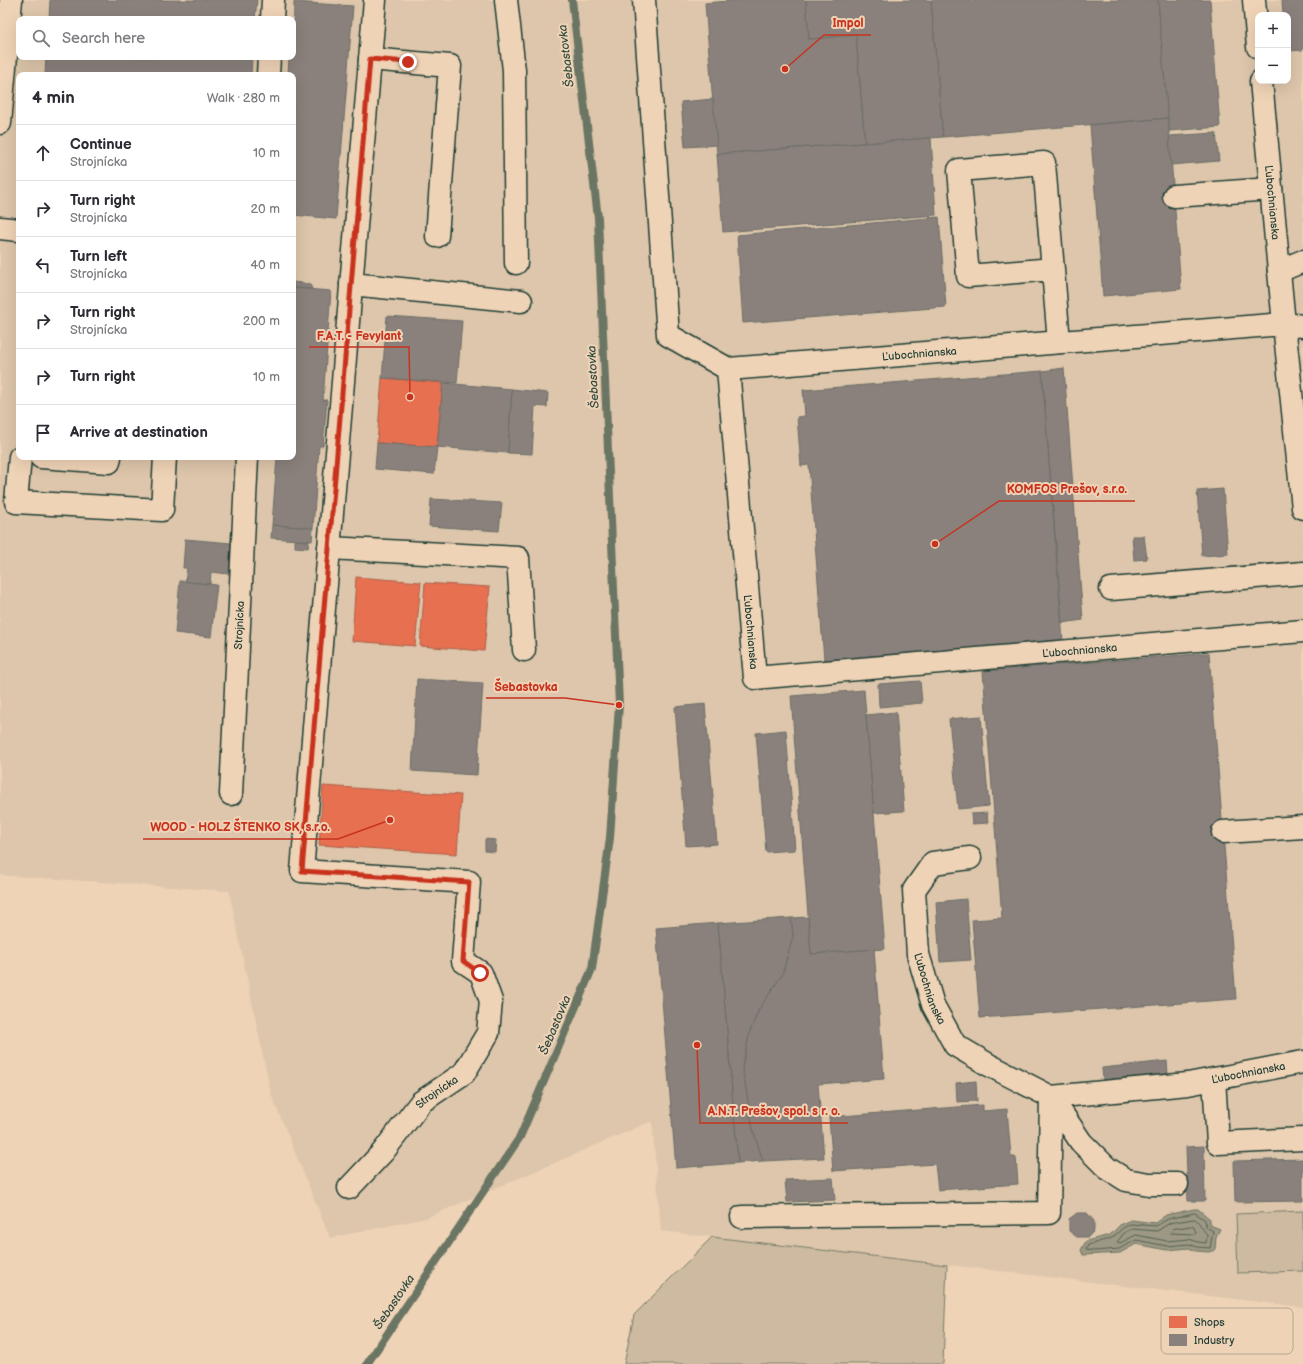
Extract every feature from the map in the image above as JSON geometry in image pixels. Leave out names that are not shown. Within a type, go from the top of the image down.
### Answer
[{"type":"lane","points":[[0,123],[11,0]]},
{"type":"lane","points":[[272,16],[273,0]]},
{"type":"lane","name":"Strojnícka","points":[[349,1188],[383,1152],[421,1102],[464,1072],[488,1033],[491,1001],[480,973],[463,961],[469,882],[302,871],[375,0]]},
{"type":"lane","points":[[506,0],[514,70],[516,263]]},
{"type":"lane","points":[[644,0],[668,335],[728,369]]},
{"type":"lane","points":[[1254,0],[1255,12]]},
{"type":"lane","points":[[370,59],[450,66],[437,236]]},
{"type":"lane","points":[[268,72],[269,60]]},
{"type":"lane","name":"Ľubochnianska","points":[[1261,84],[1279,271],[1293,325],[1303,508]]},
{"type":"lane","points":[[1053,269],[968,276],[959,170],[1044,163],[1053,269],[1059,342]]},
{"type":"lane","points":[[1174,196],[1271,189]]},
{"type":"lane","points":[[0,228],[16,230]]},
{"type":"lane","points":[[1279,271],[1303,262]]},
{"type":"lane","points":[[351,284],[521,301]]},
{"type":"lane","name":"Ľubochnianska","points":[[1293,325],[1059,342],[728,369],[755,678],[1303,631]]},
{"type":"lane","points":[[20,460],[16,502],[162,510],[165,460]]},
{"type":"lane","points":[[82,460],[109,462],[109,460]]},
{"type":"lane","name":"Strojnícka","points":[[232,794],[246,460]]},
{"type":"lane","points":[[329,548],[518,558],[524,650]]},
{"type":"lane","points":[[1111,589],[1303,573]]},
{"type":"lane","points":[[1223,832],[1303,827]]},
{"type":"lane","name":"Ľubochnianska","points":[[970,858],[933,863],[914,890],[918,954],[933,1004],[955,1045],[989,1065],[1051,1097],[1188,1084],[1303,1062]]},
{"type":"lane","points":[[1214,1079],[1218,1143],[1303,1139]]},
{"type":"lane","points":[[1051,1097],[1081,1142],[1107,1168],[1126,1180],[1150,1184],[1177,1184]]},
{"type":"lane","points":[[742,1217],[1049,1213],[1051,1097]]},
{"type":"shaded area","points":[[0,0],[1303,0],[1303,1307],[661,1231],[652,1121],[426,1218],[330,1238],[271,1094],[229,891],[0,875]]},
{"type":"shaded area","points":[[1303,1211],[1303,1271],[1238,1273],[1236,1214]]},
{"type":"shaded area","points":[[712,1237],[947,1265],[943,1364],[624,1364],[634,1315]]},
{"type":"water","points":[[1198,1209],[1210,1219],[1210,1225],[1220,1229],[1216,1237],[1215,1250],[1209,1252],[1196,1251],[1189,1248],[1167,1250],[1136,1244],[1120,1253],[1083,1255],[1081,1250],[1086,1241],[1110,1235],[1121,1224],[1131,1220],[1155,1223],[1166,1215]]},
{"type":"building: Shops","points":[[382,378],[443,383],[437,447],[377,443]]},
{"type":"building: Shops","points":[[356,577],[421,582],[415,646],[352,641]]},
{"type":"building: Shops","points":[[425,583],[490,587],[484,651],[420,646]]},
{"type":"building: Shops","points":[[323,786],[461,795],[457,854],[319,845]]},
{"type":"building: Industry","points":[[50,0],[257,0],[255,16],[49,16]]},
{"type":"building: Industry","points":[[741,0],[806,0],[809,39],[856,35],[865,143],[717,154],[705,3]]},
{"type":"building: Industry","points":[[806,0],[931,0],[943,137],[865,143],[856,35],[809,39]]},
{"type":"building: Industry","points":[[931,0],[1158,0],[1168,118],[943,137]]},
{"type":"building: Industry","points":[[1158,0],[1210,0],[1220,127],[1169,131]]},
{"type":"building: Industry","points":[[1282,0],[1303,0],[1303,50],[1291,51],[1291,12],[1283,12]]},
{"type":"building: Industry","points":[[294,2],[353,6],[336,219],[296,215],[296,72],[288,72],[289,60],[296,60],[296,16],[294,16]]},
{"type":"building: Industry","points":[[46,60],[252,60],[251,72],[45,72]]},
{"type":"building: Industry","points":[[713,99],[717,145],[685,147],[681,102]]},
{"type":"building: Industry","points":[[1168,118],[1181,289],[1103,296],[1090,125]]},
{"type":"building: Industry","points":[[1216,133],[1219,161],[1171,165],[1169,136]]},
{"type":"building: Industry","points":[[931,138],[936,215],[723,232],[717,154]]},
{"type":"building: Industry","points":[[939,217],[946,307],[743,323],[737,235]]},
{"type":"building: Industry","points":[[296,282],[310,284],[312,289],[296,288]]},
{"type":"building: Industry","points":[[296,288],[331,291],[323,400],[327,400],[323,446],[319,446],[313,528],[272,525],[277,460],[296,460]]},
{"type":"building: Industry","points":[[387,316],[462,321],[457,383],[382,378]]},
{"type":"building: Industry","points":[[1064,368],[1083,620],[1062,623],[1042,371]]},
{"type":"building: Industry","points":[[1042,371],[1063,641],[824,660],[809,465],[801,466],[797,417],[805,416],[803,390]]},
{"type":"building: Industry","points":[[443,383],[512,389],[508,453],[437,447]]},
{"type":"building: Industry","points":[[512,389],[548,393],[547,407],[535,406],[532,454],[508,453]]},
{"type":"building: Industry","points":[[377,443],[437,447],[434,474],[375,469]]},
{"type":"building: Industry","points":[[1223,489],[1228,554],[1202,556],[1197,491]]},
{"type":"building: Industry","points":[[431,499],[502,503],[499,531],[429,526]]},
{"type":"building: Industry","points":[[272,525],[313,528],[312,541],[271,538]]},
{"type":"building: Industry","points":[[1132,536],[1144,536],[1147,559],[1134,560]]},
{"type":"building: Industry","points":[[185,539],[231,543],[229,574],[211,572],[210,584],[185,582],[187,568],[183,568]]},
{"type":"building: Industry","points":[[295,540],[309,541],[308,548],[295,547]]},
{"type":"building: Industry","points":[[180,581],[217,585],[211,637],[175,633]]},
{"type":"building: Industry","points":[[1209,653],[1236,999],[980,1018],[972,920],[1002,918],[983,671]]},
{"type":"building: Industry","points":[[417,679],[483,683],[477,775],[412,771]]},
{"type":"building: Industry","points":[[920,681],[922,703],[879,707],[878,684]]},
{"type":"building: Industry","points":[[864,690],[885,949],[811,954],[791,696]]},
{"type":"building: Industry","points":[[705,704],[717,844],[686,846],[675,707]]},
{"type":"building: Industry","points":[[896,712],[904,811],[874,813],[866,715]]},
{"type":"building: Industry","points":[[981,716],[989,806],[958,809],[949,719]]},
{"type":"building: Industry","points":[[786,730],[795,850],[766,852],[756,733]]},
{"type":"building: Industry","points":[[987,813],[988,823],[972,824],[971,814]]},
{"type":"building: Industry","points":[[485,839],[496,840],[495,852],[485,851]]},
{"type":"building: Industry","points":[[966,899],[971,960],[940,962],[936,902]]},
{"type":"building: Industry","points":[[808,917],[811,954],[874,949],[884,1079],[818,1084],[824,1158],[763,1161],[753,1130],[742,1067],[750,1031],[759,1009],[782,975],[793,936],[791,918]]},
{"type":"building: Industry","points":[[791,918],[793,936],[782,975],[759,1009],[750,1031],[742,1067],[753,1130],[763,1161],[738,1163],[718,923]]},
{"type":"building: Industry","points":[[718,923],[738,1163],[676,1168],[656,928]]},
{"type":"building: Industry","points":[[1167,1061],[1168,1074],[1103,1080],[1102,1068]]},
{"type":"building: Industry","points":[[976,1081],[977,1101],[957,1102],[956,1083]]},
{"type":"building: Industry","points":[[983,1105],[983,1111],[1007,1109],[1011,1157],[1016,1157],[1018,1184],[938,1190],[935,1164],[833,1171],[829,1117]]},
{"type":"building: Industry","points":[[1204,1146],[1205,1201],[1188,1201],[1186,1147]]},
{"type":"building: Industry","points":[[1303,1159],[1303,1201],[1235,1202],[1234,1161]]},
{"type":"building: Industry","points":[[833,1178],[835,1200],[787,1202],[785,1180]]},
{"type":"building: Industry","points":[[1077,1213],[1087,1213],[1094,1221],[1094,1231],[1088,1237],[1077,1237],[1069,1231],[1069,1219]]},
{"type":"waterway","name":"Šebastovka","points":[[367,1364],[520,1137],[592,969],[610,838],[619,705],[598,218],[572,0]]},
{"type":"place","name":"Impol","points":[[785,69]]},
{"type":"place","name":"F.A.T. - Fevylant","points":[[410,397]]},
{"type":"place","name":"KOMFOS Prešov, s.r.o.","points":[[935,544]]},
{"type":"place","name":"Šebastovka","points":[[619,705]]},
{"type":"place","name":"WOOD - HOLZ ŠTENKO SK, s.r.o.","points":[[390,820]]},
{"type":"place","name":"A.N.T. Prešov, spol. s r. o.","points":[[697,1045]]},
{"type":"route","points":[[408,62],[370,59],[302,871],[469,882],[463,961],[480,973]]}]
